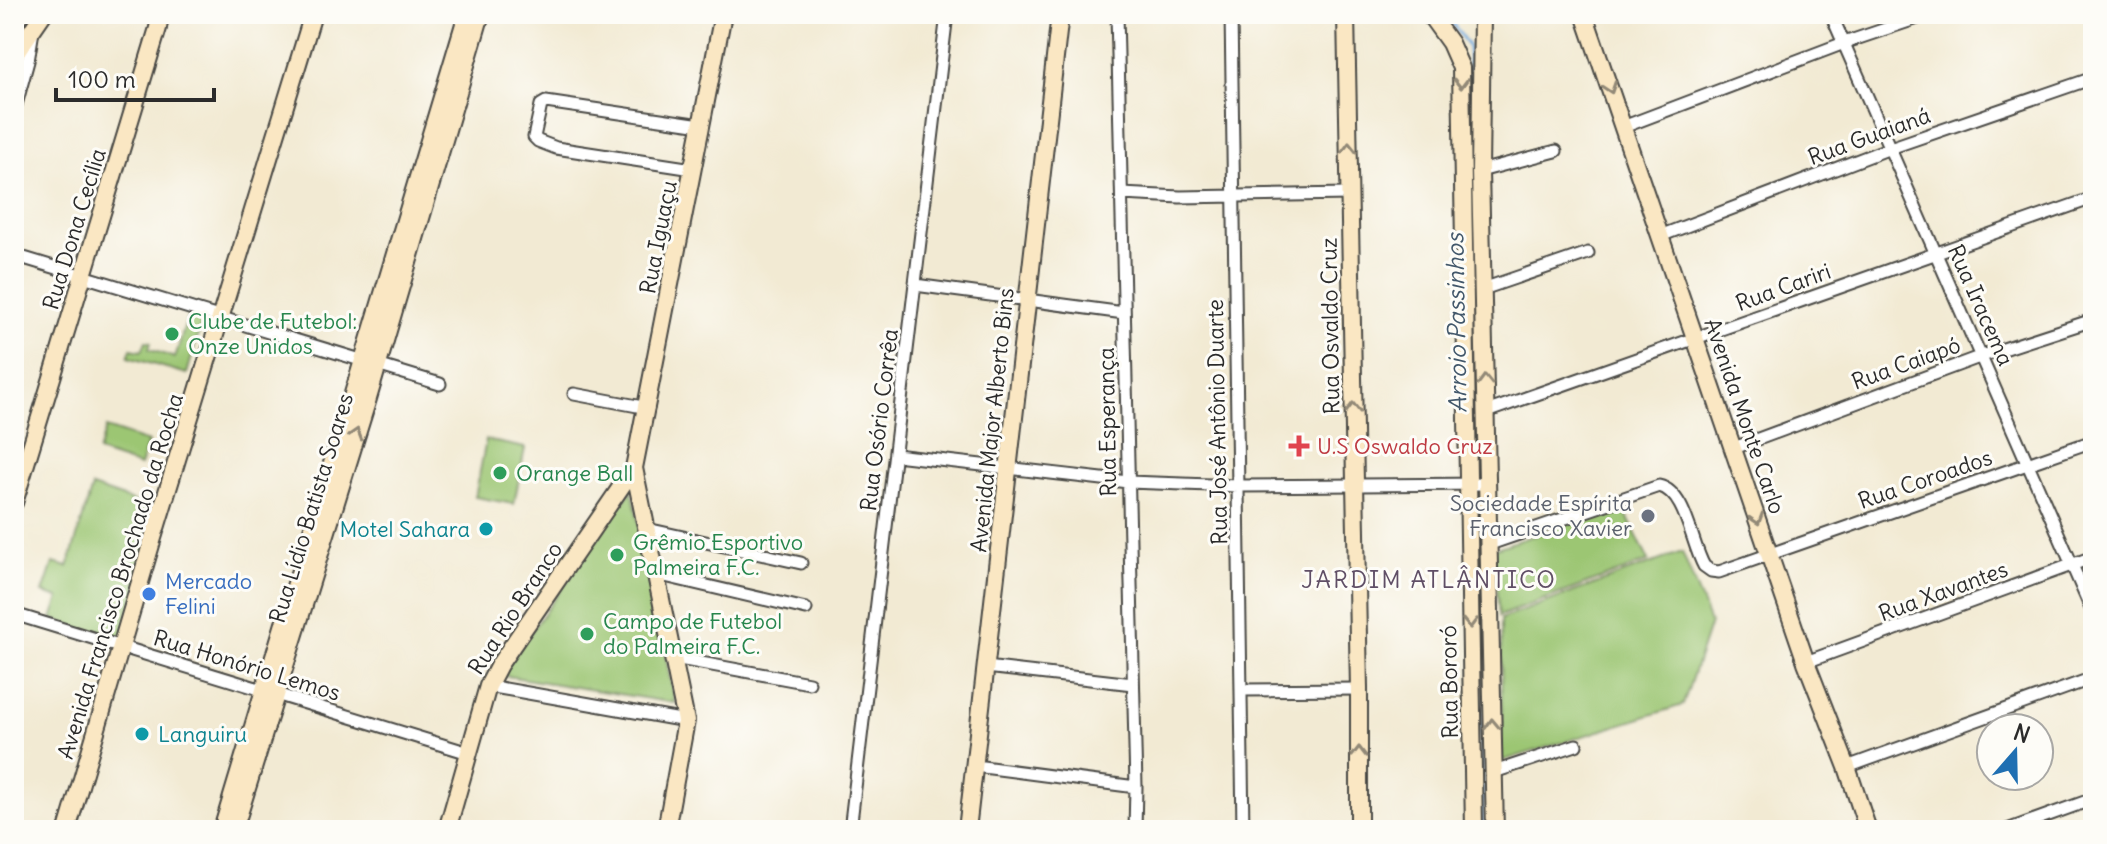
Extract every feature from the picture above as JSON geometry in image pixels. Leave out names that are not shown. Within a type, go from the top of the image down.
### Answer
[{"type":"street","name":"Rua Dona Cecília","points":[[14,503],[160,14]]},
{"type":"street","name":"Avenida Francisco Brochado da Rocha","points":[[67,830],[313,14]]},
{"type":"street","name":"Rua Lídio Batista Soares","points":[[467,14],[468,33]]},
{"type":"street","name":"Rua Lídio Batista Soares","points":[[234,830],[247,769],[468,33],[481,14]]},
{"type":"street","name":"Rua Iguaçu","points":[[634,468],[723,14]]},
{"type":"street","name":"Rua Osório Corrêa","points":[[850,830],[947,14]]},
{"type":"street","name":"Avenida Major Alberto Bins","points":[[967,830],[1060,14]]},
{"type":"street","name":"Rua Esperança","points":[[1117,14],[1135,830]]},
{"type":"street","name":"Rua José Antônio Duarte","points":[[1231,14],[1243,830]]},
{"type":"street","name":"Rua Osvaldo Cruz","points":[[1346,14],[1359,830]]},
{"type":"street","name":"Rua Bororó","points":[[1429,14],[1450,43],[1461,68],[1477,484],[1474,830]]},
{"type":"street","points":[[1482,14],[1480,171],[1486,412],[1477,484],[1487,545],[1495,830]]},
{"type":"street","name":"Avenida Monte Carlo","points":[[1586,14],[1769,555],[1868,830]]},
{"type":"street","name":"Rua Iracema","points":[[1831,14],[2093,613]]},
{"type":"street","points":[[1623,127],[1844,43],[1930,14]]},
{"type":"street","points":[[14,56],[39,21]]},
{"type":"street","points":[[14,112],[39,21]]},
{"type":"street","name":"Rua Guaianá","points":[[1660,236],[1890,148],[2093,78]]},
{"type":"street","points":[[693,169],[556,148],[534,137],[543,102],[701,125]]},
{"type":"street","points":[[1480,171],[1556,151]]},
{"type":"street","points":[[1122,194],[1180,197],[1349,194]]},
{"type":"street","name":"Rua Cariri","points":[[1486,412],[2093,198]]},
{"type":"street","points":[[1483,289],[1588,253]]},
{"type":"street","points":[[14,256],[440,384]]},
{"type":"street","points":[[915,285],[1124,313]]},
{"type":"street","name":"Rua Caiapó","points":[[1734,448],[1982,356],[2093,320]]},
{"type":"street","points":[[574,394],[648,408]]},
{"type":"street","name":"Rua Coroados","points":[[1487,545],[1659,486],[1668,488],[1678,500],[1704,566],[1711,571],[1727,571],[2093,441]]},
{"type":"street","points":[[895,455],[1128,482],[1238,486],[1477,484]]},
{"type":"street","points":[[634,468],[686,721],[666,830]]},
{"type":"street","name":"Rua Rio Branco","points":[[447,830],[488,686],[499,665],[634,468]]},
{"type":"street","points":[[647,529],[801,563]]},
{"type":"street","name":"Rua Xavantes","points":[[1806,662],[2093,557]]},
{"type":"street","points":[[656,574],[806,609]]},
{"type":"street","name":"Rua Honório Lemos","points":[[14,614],[469,753]]},
{"type":"street","points":[[674,658],[809,683]]},
{"type":"street","points":[[986,667],[1133,684]]},
{"type":"street","points":[[1847,767],[2093,678]]},
{"type":"street","points":[[488,686],[686,721]]},
{"type":"street","points":[[1241,690],[1359,689]]},
{"type":"street","points":[[1494,772],[1576,745]]},
{"type":"street","points":[[975,766],[1136,787]]},
{"type":"street","name":"Rua Lídio Batista Soares","points":[[222,830],[247,769]]},
{"type":"street","points":[[2007,830],[2093,799]]},
{"type":"green space","points":[[188,316],[202,321],[187,374],[128,357],[131,349],[142,351],[146,341],[151,342],[149,349],[175,358]]},
{"type":"green space","points":[[106,428],[148,442],[140,466],[98,452]]},
{"type":"green space","name":"Orange Ball","points":[[486,440],[525,448],[514,504],[475,497]]},
{"type":"green space","points":[[92,487],[153,508],[159,517],[122,647],[80,635],[75,627],[52,619],[59,598],[43,593],[53,563],[68,567]]},
{"type":"green space","points":[[632,490],[675,703],[500,675]]},
{"type":"green space","points":[[1622,506],[1649,561],[1499,616],[1493,549]]},
{"type":"green space","points":[[1682,552],[1710,623],[1683,705],[1502,761],[1501,619]]},
{"type":"waterway","name":"Arroio Passinhos","points":[[1446,14],[1468,46],[1473,123]]},
{"type":"waterway","name":"Arroio Passinhos","points":[[1475,287],[1477,479]]},
{"type":"waterway","name":"Arroio Passinhos","points":[[1477,487],[1483,830]]},
{"type":"place","name":"Clube de Futebol: Onze Unidos","points":[[172,334]]},
{"type":"place","name":"U.S Oswaldo Cruz","points":[[1299,446]]},
{"type":"place","name":"Orange Ball","points":[[500,473]]},
{"type":"place","name":"Sociedade Espírita Francisco Xavier","points":[[1648,516]]},
{"type":"place","name":"Motel Sahara","points":[[486,529]]},
{"type":"place","name":"Grêmio Esportivo Palmeira F.C.","points":[[617,555]]},
{"type":"place","name":"Mercado Felini","points":[[149,594]]},
{"type":"place","name":"Campo de Futebol do Palmeira F.C.","points":[[587,634]]},
{"type":"place","name":"Languiru","points":[[142,734]]},
{"type":"district","name":"JARDIM ATLÂNTICO","points":[[1429,580]]}]
